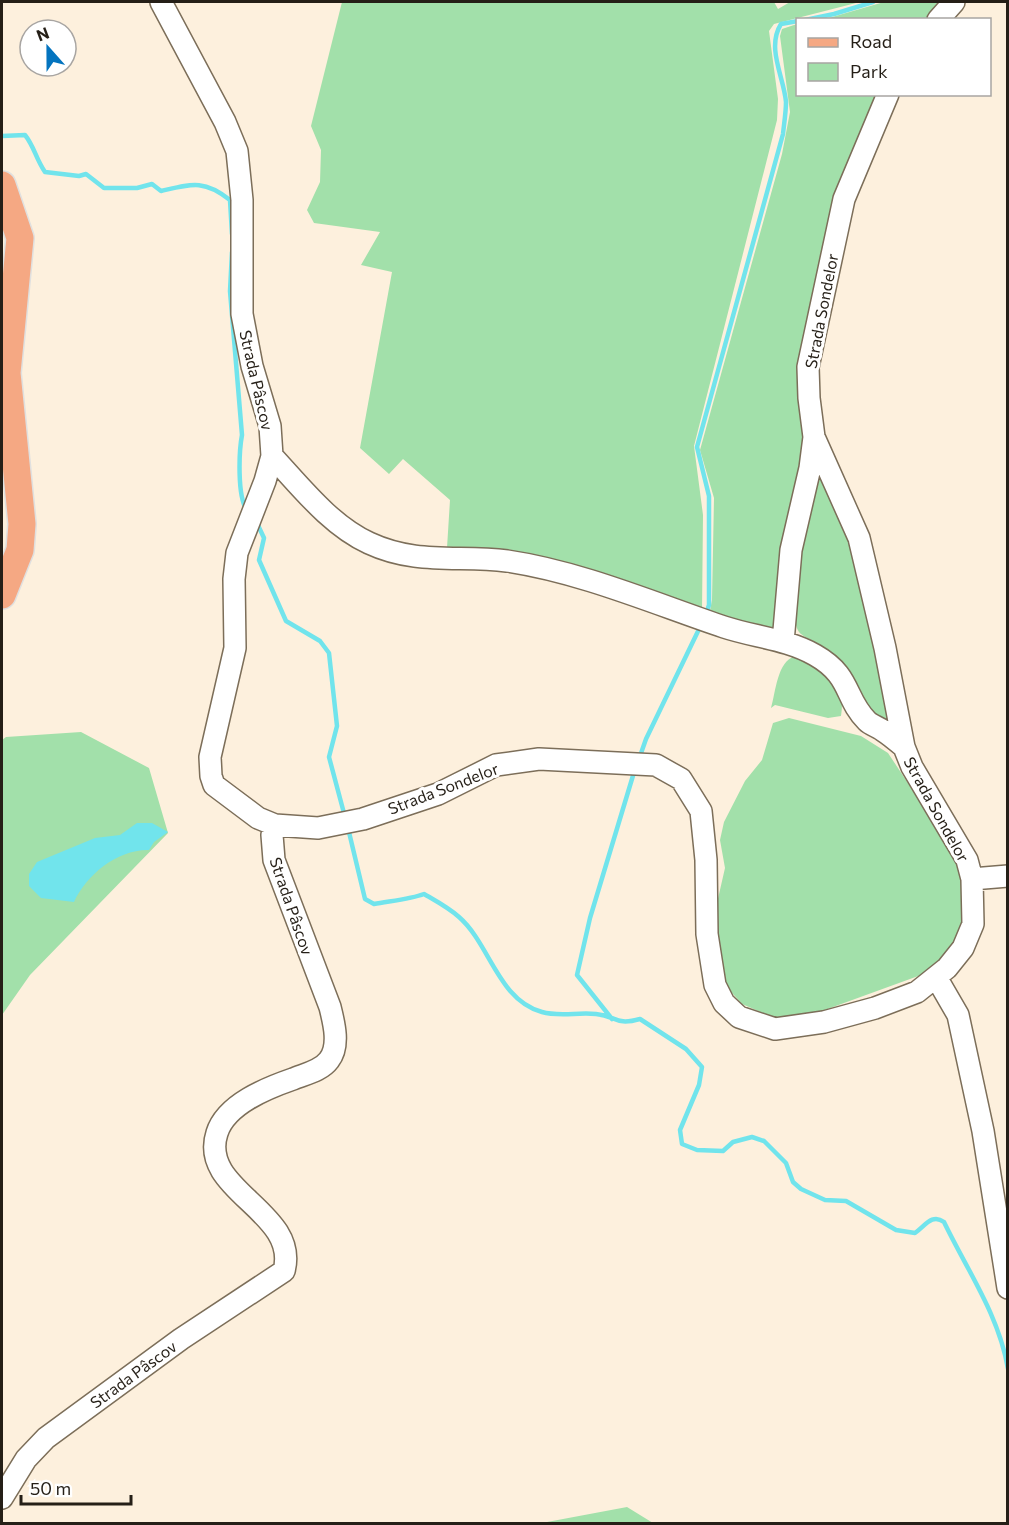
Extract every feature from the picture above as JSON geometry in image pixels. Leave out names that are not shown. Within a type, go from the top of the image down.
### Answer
[{"type":"main road","points":[[2,185],[20,238],[5,345],[9,409],[22,524],[20,550],[14,572],[2,595]]},
{"type":"street","name":"Strada Pâscov","points":[[2,1498],[26,1459],[46,1438],[181,1339],[284,1271],[287,1258],[282,1241],[268,1218],[239,1191],[220,1169],[213,1149],[217,1130],[230,1113],[243,1102],[282,1083],[317,1070],[330,1060],[334,1047],[335,1027],[330,1007],[274,860],[272,836],[275,825],[258,818],[214,785],[210,776],[210,757],[236,648],[234,579],[237,553],[257,506],[272,456],[270,426],[252,366],[242,314],[242,200],[237,151],[225,122],[161,2]]},
{"type":"street","points":[[940,18],[954,2]]},
{"type":"street","name":"Strada Sondelor","points":[[275,825],[318,828],[363,819],[438,794],[496,765],[539,759],[656,765],[681,779],[701,811],[706,860],[707,934],[715,985],[724,1003],[739,1017],[775,1029],[824,1022],[875,1008],[917,992],[947,968],[963,948],[973,924],[972,879],[967,860],[912,767],[904,747],[885,648],[859,538],[814,437],[808,367],[819,307],[844,199],[887,96]]},
{"type":"street","points":[[783,642],[791,550],[810,468],[814,437]]},
{"type":"street","points":[[272,456],[335,521],[366,542],[391,553],[423,559],[507,561],[580,579],[726,628],[783,642],[813,654],[833,667],[847,685],[867,722],[904,747]]},
{"type":"street","points":[[972,879],[1008,876]]},
{"type":"street","points":[[936,977],[958,1015],[983,1131],[1008,1288]]},
{"type":"green space","points":[[342,2],[774,2],[778,9],[790,2],[860,2],[774,24],[769,31],[778,99],[777,120],[694,446],[703,515],[702,611],[521,556],[447,548],[450,500],[403,459],[389,474],[360,448],[392,272],[361,265],[380,232],[314,223],[307,210],[320,182],[321,150],[311,126]]},
{"type":"green space","points":[[884,2],[948,2],[931,18],[829,18]]},
{"type":"green space","points":[[796,24],[796,96],[881,96],[844,193],[779,631],[709,616],[712,600],[714,498],[700,450],[782,154],[790,112],[780,36],[782,29]]},
{"type":"green space","points":[[823,476],[854,537],[892,718],[885,722],[873,717],[863,696],[848,676],[823,650],[799,632],[795,621],[794,604],[803,539],[814,486]]},
{"type":"green space","points":[[795,656],[824,672],[837,685],[842,703],[841,716],[828,718],[775,705],[771,708],[784,664]]},
{"type":"green space","points":[[789,718],[861,736],[888,753],[953,851],[965,887],[965,914],[950,955],[921,975],[822,1011],[777,1019],[742,1004],[724,984],[714,951],[717,903],[725,868],[720,840],[724,822],[745,781],[762,760],[773,723]]},
{"type":"green space","points":[[81,732],[149,768],[168,833],[30,975],[2,1015],[2,740],[6,737]]},
{"type":"green space","points":[[627,1507],[653,1523],[546,1523],[547,1522]]},
{"type":"water","points":[[137,823],[152,823],[168,832],[154,842],[149,850],[126,854],[104,866],[86,882],[74,902],[41,898],[29,886],[29,874],[37,862],[95,838],[120,835]]},
{"type":"waterway","points":[[815,18],[873,2]]},
{"type":"waterway","points":[[706,614],[709,605],[709,496],[697,447],[783,134],[786,102],[775,53],[777,33],[781,24],[796,21]]},
{"type":"waterway","points":[[2,136],[25,135],[45,172],[79,176],[86,174],[104,188],[137,188],[152,184],[161,191],[189,185],[205,186],[230,200],[232,234]]},
{"type":"waterway","points":[[232,252],[230,291],[242,435],[240,485],[247,510]]},
{"type":"waterway","points":[[256,521],[264,538],[259,560],[286,621],[320,641],[329,653],[337,726],[329,757],[345,817]]},
{"type":"waterway","points":[[639,759],[646,739],[701,625]]},
{"type":"waterway","points":[[612,1019],[577,975],[590,918],[635,769]]},
{"type":"waterway","points":[[348,828],[365,899],[374,904],[424,894],[447,908],[470,928],[505,984],[527,1006],[548,1013],[596,1014],[621,1021],[640,1019],[686,1049],[702,1067],[699,1085],[680,1130],[682,1144],[697,1150],[723,1151],[733,1142],[752,1137],[764,1141],[786,1163],[793,1182],[801,1189],[825,1200],[846,1201],[896,1230],[915,1233],[932,1220],[944,1222],[990,1311],[1004,1349],[1008,1369]]}]
